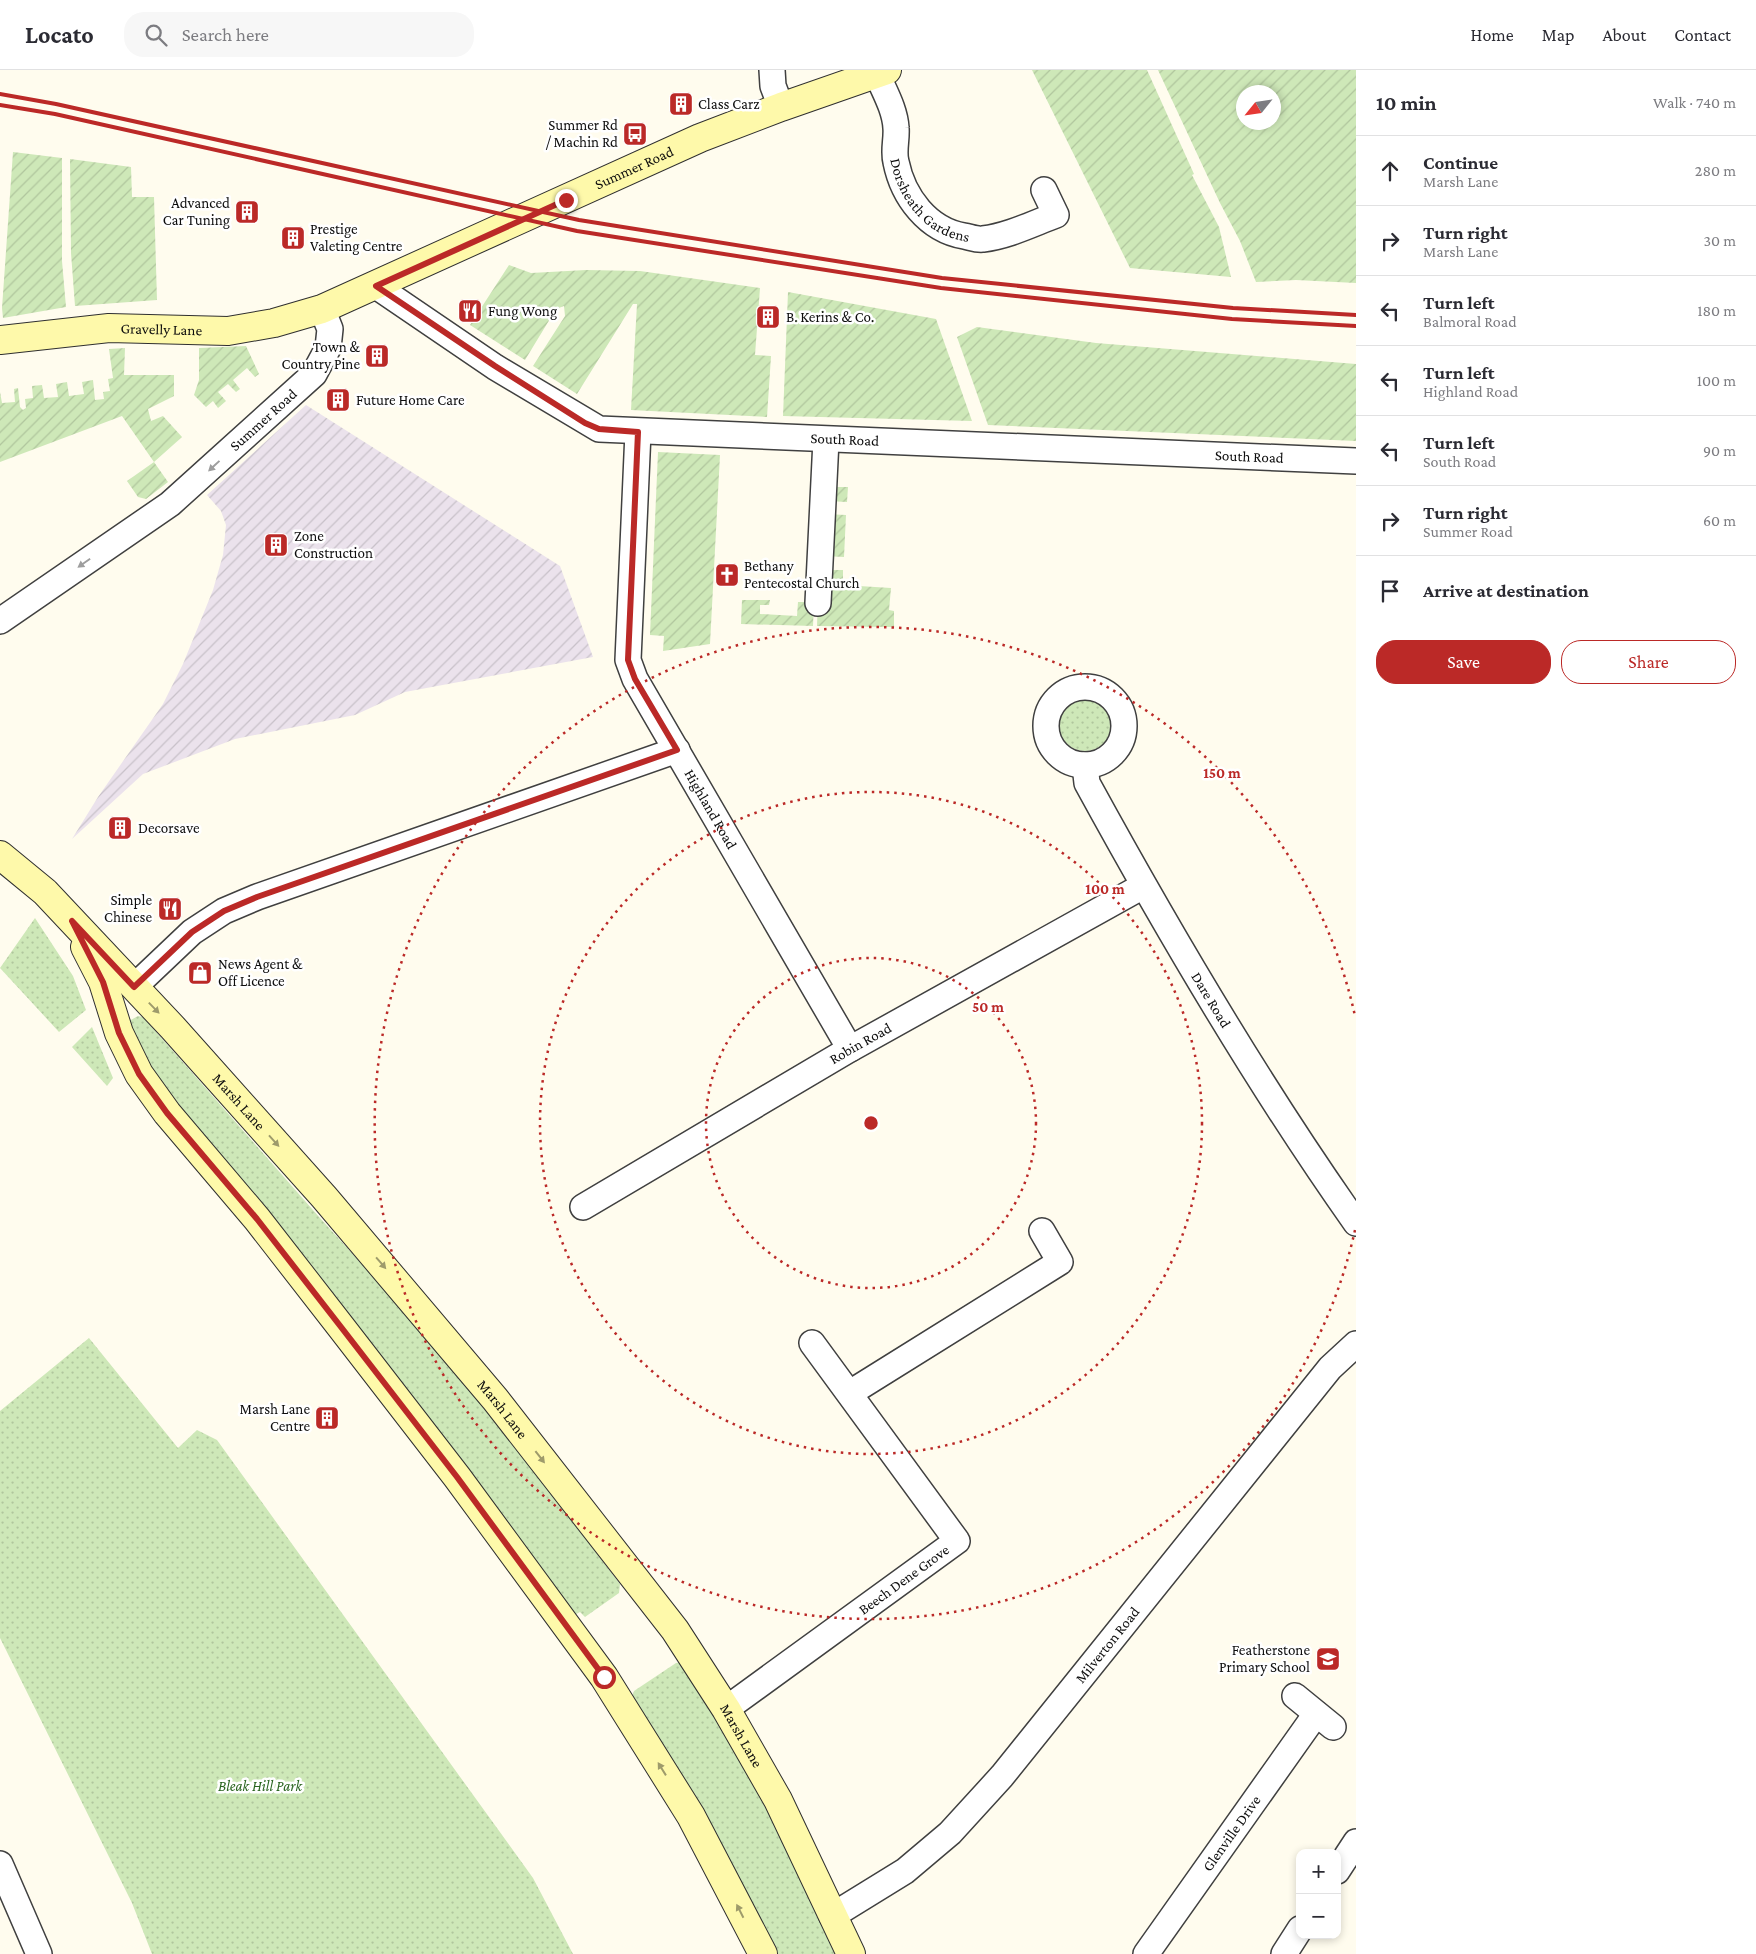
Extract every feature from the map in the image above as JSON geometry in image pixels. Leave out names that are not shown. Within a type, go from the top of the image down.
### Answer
[{"type":"main road","name":"Summer Road","points":[[322,309],[700,138],[781,107],[882,72]]},
{"type":"main road","name":"Gravelly Lane","points":[[0,340],[110,328],[228,331],[274,323],[322,309]]},
{"type":"main road","name":"Marsh Lane","points":[[0,855],[45,892],[134,987],[324,1197],[439,1331],[675,1630],[726,1709],[778,1800],[851,1954]]},
{"type":"main road","name":"Marsh Lane","points":[[72,921],[103,982],[119,1033],[139,1074],[167,1113],[257,1219],[390,1390],[604,1677],[692,1816],[763,1954]]},
{"type":"street","points":[[772,70],[773,86],[781,107]]},
{"type":"street","name":"Dorsheath Gardens","points":[[882,72],[896,127],[895,160],[903,189],[918,209],[937,227],[957,235],[982,239],[1013,231],[1056,215],[1044,190]]},
{"type":"street","name":"South Road","points":[[376,286],[495,366],[585,423],[599,429],[1356,461]]},
{"type":"street","name":"Summer Road","points":[[0,621],[170,504],[314,374],[328,348],[330,329],[322,309]]},
{"type":"street","name":"Highland Road","points":[[638,432],[628,660],[635,679],[850,1049]]},
{"type":"street","points":[[818,603],[826,440]]},
{"type":"street","points":[[134,987],[192,932],[232,908],[677,750]]},
{"type":"street","name":"Dare Road","points":[[1085,766],[1088,783],[1144,886],[1307,1154],[1356,1223]]},
{"type":"street","name":"Robin Road","points":[[582,1207],[850,1049],[1144,886]]},
{"type":"street","points":[[850,1393],[1060,1262],[1042,1231]]},
{"type":"street","name":"Beech Dene Grove","points":[[726,1709],[957,1542],[812,1343]]},
{"type":"street","name":"Milverton Road","points":[[832,1916],[905,1871],[950,1833],[1002,1776],[1330,1368],[1356,1344]]},
{"type":"street","name":"Glenville Drive","points":[[1146,1954],[1325,1720],[1295,1696]]},
{"type":"street","points":[[1341,1865],[1356,1842]]},
{"type":"street","points":[[0,1864],[39,1954]]},
{"type":"street","points":[[1284,1954],[1296,1935]]},
{"type":"shaded area","points":[[306,405],[560,566],[593,657],[405,692],[355,715],[235,739],[143,774],[72,839],[98,797],[163,704],[183,664],[213,590],[223,555],[226,525],[221,511],[207,495]]},
{"type":"green space","points":[[1032,70],[1147,70],[1194,174],[1192,175],[1219,227],[1231,277],[1130,268]]},
{"type":"green space","points":[[1158,70],[1356,70],[1356,283],[1296,280],[1256,282],[1240,241],[1220,203]]},
{"type":"green space","points":[[13,152],[62,158],[62,261],[66,307],[3,318],[2,308]]},
{"type":"green space","points":[[70,159],[131,167],[132,197],[154,197],[157,300],[75,306],[71,253]]},
{"type":"green space","points":[[509,265],[531,273],[586,270],[640,271],[760,288],[755,355],[771,356],[767,417],[631,410],[637,304],[633,304],[577,394],[533,366],[565,316],[564,306],[556,309],[525,360],[470,325]]},
{"type":"green space","points":[[788,292],[936,319],[972,421],[783,416]]},
{"type":"green space","points":[[977,327],[1096,343],[1356,364],[1356,441],[988,425],[957,337]]},
{"type":"green space","points":[[246,346],[259,374],[255,377],[247,368],[233,380],[240,389],[236,392],[228,384],[218,392],[226,401],[218,408],[213,401],[206,407],[194,395],[199,380],[199,348]]},
{"type":"green space","points":[[125,348],[124,375],[174,375],[174,396],[148,409],[151,421],[163,416],[182,437],[154,462],[122,416],[0,462],[0,392],[2,403],[15,402],[14,389],[18,388],[20,407],[23,410],[26,408],[25,399],[33,398],[32,386],[42,385],[44,398],[58,397],[56,384],[67,382],[69,396],[84,394],[82,382],[93,380],[95,400],[104,399],[103,392],[110,391],[108,379],[113,378],[109,349]]},
{"type":"green space","points":[[658,452],[720,455],[710,644],[663,651],[664,636],[650,635]]},
{"type":"green space","points":[[154,462],[168,482],[146,499],[138,497],[127,481]]},
{"type":"green space","points":[[828,487],[848,487],[847,502],[827,501]]},
{"type":"green space","points":[[826,514],[846,515],[844,557],[824,556]]},
{"type":"green space","points":[[823,570],[843,570],[843,585],[891,588],[889,610],[894,611],[894,627],[817,626],[818,599]]},
{"type":"green space","points":[[742,600],[770,600],[769,605],[760,605],[760,614],[797,616],[798,602],[814,602],[813,626],[741,624]]},
{"type":"green space","points":[[1080,699],[1090,699],[1104,706],[1111,720],[1111,730],[1104,744],[1090,751],[1080,751],[1070,747],[1063,740],[1059,730],[1059,720],[1063,710],[1070,703]]},
{"type":"green space","points":[[35,918],[73,976],[86,1010],[59,1032],[0,968]]},
{"type":"green space","points":[[138,1016],[143,1017],[320,1218],[449,1360],[620,1584],[619,1593],[585,1617],[580,1612],[571,1617],[144,1062],[129,1021]]},
{"type":"green space","points":[[92,1027],[113,1078],[107,1086],[72,1047]]},
{"type":"green space","name":"Bleak Hill Park","points":[[89,1338],[178,1448],[197,1430],[217,1440],[533,1878],[573,1954],[152,1954],[132,1903],[0,1638],[0,1411]]},
{"type":"green space","points":[[682,1662],[743,1758],[841,1954],[773,1954],[631,1700],[634,1691],[676,1663]]},
{"type":"railway","points":[[0,94],[56,104],[579,220],[942,278],[1233,308],[1356,315]]},
{"type":"railway","points":[[0,105],[55,114],[577,231],[941,288],[1232,319],[1356,326]]},
{"type":"place","name":"Class Carz","points":[[681,104]]},
{"type":"place","name":"Summer Rd / Machin Rd","points":[[635,134]]},
{"type":"place","name":"Advanced Car Tuning","points":[[247,212]]},
{"type":"place","name":"Prestige Valeting Centre","points":[[293,238]]},
{"type":"place","name":"Fung Wong","points":[[470,311]]},
{"type":"place","name":"B. Kerins & Co.","points":[[768,317]]},
{"type":"place","name":"Town & Country Pine","points":[[377,356]]},
{"type":"place","name":"Future Home Care","points":[[338,400]]},
{"type":"place","name":"Zone Construction","points":[[276,545]]},
{"type":"place","name":"Bethany Pentecostal Church","points":[[727,575]]},
{"type":"place","name":"Decorsave","points":[[120,828]]},
{"type":"place","name":"Simple Chinese","points":[[170,909]]},
{"type":"place","name":"News Agent & Off Licence","points":[[200,973]]},
{"type":"place","name":"Marsh Lane Centre","points":[[327,1418]]},
{"type":"place","name":"Featherstone Primary School","points":[[1328,1659]]},
{"type":"route","points":[[566,200],[376,286],[495,366],[585,423],[599,429],[638,432],[628,660],[635,679],[677,750],[257,897],[224,911],[192,932],[134,987],[72,921],[103,982],[119,1033],[139,1074],[167,1113],[257,1219],[457,1477],[604,1677]]}]
